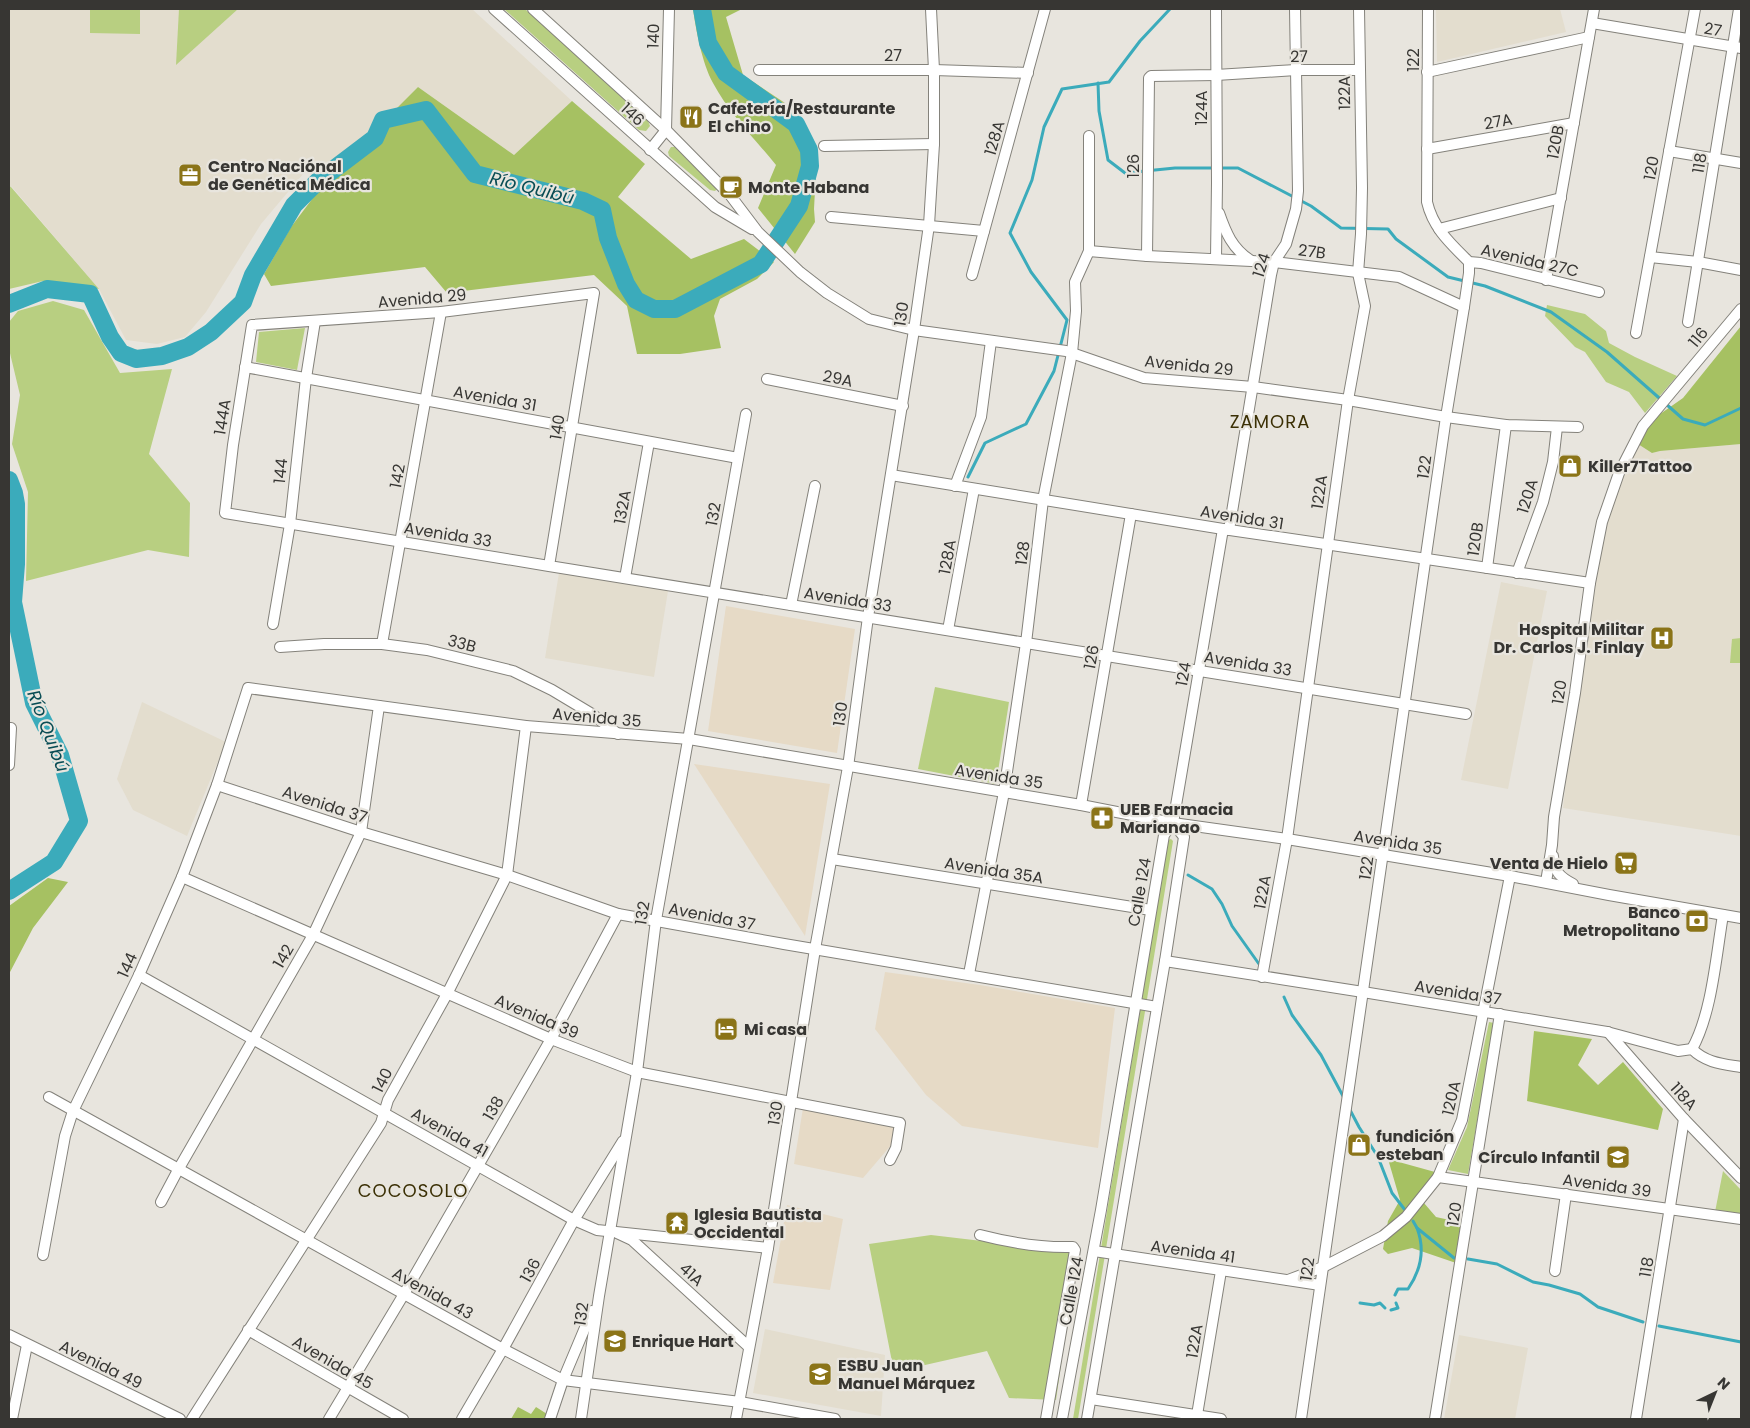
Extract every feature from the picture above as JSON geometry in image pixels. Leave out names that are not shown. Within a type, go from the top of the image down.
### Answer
[{"type":"street","name":"146","points":[[494,9],[715,207],[758,232]]},
{"type":"street","name":"146","points":[[533,9],[666,130],[730,195],[758,232],[789,261]]},
{"type":"street","name":"140","points":[[666,130],[669,9]]},
{"type":"street","name":"130","points":[[736,1419],[768,1248],[815,949],[848,767],[868,617],[903,406],[929,225],[934,144],[934,70],[931,9]]},
{"type":"street","name":"128A","points":[[972,275],[1045,9]]},
{"type":"street","name":"124A","points":[[1216,9],[1216,258]]},
{"type":"street","name":"124","points":[[1173,823],[1198,671],[1253,387],[1274,262],[1286,244],[1296,209],[1298,191],[1295,9]]},
{"type":"street","name":"122A","points":[[1262,977],[1286,839],[1348,400],[1365,306],[1358,273],[1361,234],[1359,9]]},
{"type":"street","name":"122","points":[[1428,9],[1427,202],[1431,216],[1439,229]]},
{"type":"street","name":"120B","points":[[1546,280],[1594,9]]},
{"type":"street","name":"120","points":[[1636,333],[1695,9]]},
{"type":"street","name":"118","points":[[1688,322],[1715,158],[1737,48],[1739,9]]},
{"type":"street","name":"27","points":[[1592,23],[1737,48]]},
{"type":"street","points":[[1428,72],[1589,37]]},
{"type":"street","name":"27","points":[[758,70],[1028,72]]},
{"type":"street","name":"27","points":[[1151,76],[1216,75],[1296,70],[1359,70]]},
{"type":"street","name":"126","points":[[1147,256],[1149,78],[1151,76]]},
{"type":"street","name":"27A","points":[[1427,149],[1574,123]]},
{"type":"street","points":[[650,150],[666,130]]},
{"type":"street","name":"128","points":[[969,974],[1004,792],[1065,351],[1076,311],[1074,282],[1089,251],[1089,136]]},
{"type":"street","points":[[824,146],[934,144]]},
{"type":"street","points":[[1669,151],[1741,163]]},
{"type":"street","points":[[1439,229],[1561,198]]},
{"type":"street","name":"124A","points":[[1217,208],[1228,236],[1243,255],[1251,260]]},
{"type":"street","points":[[831,217],[984,231]]},
{"type":"street","name":"Avenida 27C","points":[[1439,229],[1468,262],[1481,263],[1599,292]]},
{"type":"street","name":"27B","points":[[1089,251],[1147,256],[1251,260],[1399,277],[1464,307]]},
{"type":"street","points":[[1650,257],[1698,262],[1741,270]]},
{"type":"street","name":"Avenida 29","points":[[789,261],[827,293],[869,318],[914,330],[1065,351],[1144,378],[1253,387],[1506,425],[1578,427]]},
{"type":"street","name":"122","points":[[1301,1419],[1446,417],[1469,273],[1468,262]]},
{"type":"street","name":"140","points":[[549,566],[594,293]]},
{"type":"street","name":"Avenida 29","points":[[252,325],[441,312],[594,293]]},
{"type":"street","name":"116","points":[[1643,426],[1741,309]]},
{"type":"street","name":"142","points":[[382,644],[441,312]]},
{"type":"street","name":"144","points":[[273,624],[290,524],[306,378],[315,321]]},
{"type":"street","name":"144A","points":[[225,513],[233,445],[252,325]]},
{"type":"street","points":[[955,486],[981,416],[991,341]]},
{"type":"street","name":"Avenida 31","points":[[245,367],[738,458]]},
{"type":"street","name":"29A","points":[[767,379],[903,406]]},
{"type":"street","name":"132","points":[[580,1419],[637,1072],[656,920],[746,414]]},
{"type":"street","name":"120B","points":[[1487,568],[1506,425]]},
{"type":"street","name":"120","points":[[1546,882],[1554,817],[1575,693],[1590,583],[1602,522],[1619,473],[1643,426]]},
{"type":"street","name":"120A","points":[[1518,573],[1543,502],[1553,462],[1557,427]]},
{"type":"street","name":"132A","points":[[625,578],[649,442]]},
{"type":"street","name":"Avenida 31","points":[[891,475],[1226,530],[1590,583]]},
{"type":"street","points":[[791,605],[815,486]]},
{"type":"street","name":"128A","points":[[948,630],[974,489]]},
{"type":"street","name":"Avenida 33","points":[[225,513],[1466,714]]},
{"type":"street","name":"126","points":[[1081,805],[1131,514]]},
{"type":"street","name":"33B","points":[[280,647],[324,644],[382,644],[427,650],[513,672],[552,690],[592,714],[619,735]]},
{"type":"street","name":"144","points":[[43,1255],[66,1136],[73,1111],[139,976],[182,877],[217,785],[248,688]]},
{"type":"street","name":"Avenida 35","points":[[248,688],[526,726],[619,735],[689,739],[1081,805],[1173,823],[1286,839],[1546,882],[1741,918]]},
{"type":"street","name":"142","points":[[161,1202],[252,1039],[313,935],[361,832],[379,706]]},
{"type":"street","name":"140","points":[[192,1419],[381,1123],[388,1100],[447,994],[507,875],[526,726]]},
{"type":"street","points":[[9,765],[10,728]]},
{"type":"street","name":"Avenida 37","points":[[217,785],[361,832],[507,875],[618,914],[1157,1007]]},
{"type":"street","points":[[1087,1419],[1165,961],[1184,837],[1173,823]]},
{"type":"street","name":"Calle 124","points":[[1062,1419],[1094,1251],[1164,835],[1173,823]]},
{"type":"street","points":[[1552,845],[1553,863],[1560,877],[1581,889]]},
{"type":"street","name":"Avenida 35A","points":[[832,859],[1151,910]]},
{"type":"street","name":"120A","points":[[1288,1280],[1323,1267],[1383,1236],[1406,1217],[1438,1177],[1462,1120],[1510,876]]},
{"type":"street","name":"Avenida 39","points":[[182,877],[551,1039],[637,1072],[792,1101],[900,1124],[896,1148],[890,1160]]},
{"type":"street","name":"138","points":[[329,1419],[404,1294],[551,1039],[618,914]]},
{"type":"street","points":[[1692,1049],[1699,1037],[1711,991],[1723,915]]},
{"type":"street","name":"Avenida 37","points":[[1165,961],[1607,1032],[1678,1051],[1692,1049],[1700,1057],[1713,1062],[1741,1067]]},
{"type":"street","name":"Avenida 41","points":[[139,976],[574,1220],[597,1230],[768,1248]]},
{"type":"street","name":"120","points":[[1435,1419],[1500,1014]]},
{"type":"street","name":"118A","points":[[1607,1032],[1684,1119],[1741,1178]]},
{"type":"street","name":"Avenida 43","points":[[49,1097],[503,1349],[564,1380],[740,1402],[835,1419]]},
{"type":"street","name":"118","points":[[1636,1419],[1684,1119]]},
{"type":"street","name":"136","points":[[462,1419],[574,1220],[626,1136]]},
{"type":"street","name":"Avenida 39","points":[[1438,1177],[1741,1219]]},
{"type":"street","points":[[1554,1271],[1566,1194]]},
{"type":"street","name":"41A","points":[[610,1230],[632,1240],[749,1347]]},
{"type":"street","points":[[980,1235],[1013,1243],[1048,1248],[1075,1248],[1074,1263],[1046,1419]]},
{"type":"street","name":"Avenida 41","points":[[1094,1251],[1320,1285]]},
{"type":"street","name":"122A","points":[[1197,1415],[1221,1271]]},
{"type":"street","points":[[550,1419],[599,1296]]},
{"type":"street","name":"Avenida 45","points":[[248,1330],[403,1419]]},
{"type":"street","name":"Avenida 49","points":[[9,1335],[180,1419]]},
{"type":"street","points":[[12,1419],[27,1345]]},
{"type":"street","points":[[1091,1399],[1221,1419]]},
{"type":"shaded area","points":[[9,9],[472,9],[572,101],[514,155],[418,87],[397,108],[377,116],[366,137],[334,163],[304,173],[261,224],[206,312],[185,337],[157,344],[126,340],[99,289],[12,187],[9,186]]},
{"type":"shaded area","points":[[1436,9],[1560,9],[1566,32],[1437,62]]},
{"type":"shaded area","name":"Hospital Militar Dr. Carlos J. Finlay","points":[[1643,426],[1652,453],[1741,444],[1741,836],[1563,808],[1575,693],[1602,522]]},
{"type":"shaded area","points":[[559,573],[668,591],[654,677],[545,658]]},
{"type":"shaded area","points":[[1501,582],[1547,591],[1508,789],[1461,780]]},
{"type":"shaded area","points":[[726,606],[855,629],[837,753],[708,731]]},
{"type":"shaded area","points":[[142,702],[226,742],[187,836],[133,810],[117,779]]},
{"type":"shaded area","points":[[694,764],[830,784],[805,936]]},
{"type":"shaded area","points":[[885,972],[980,985],[1115,1008],[1098,1148],[962,1126],[926,1095],[875,1029]]},
{"type":"shaded area","points":[[803,1108],[904,1130],[863,1178],[794,1164]]},
{"type":"shaded area","points":[[787,1205],[843,1219],[830,1290],[773,1283]]},
{"type":"shaded area","name":"ESBU Juan Manuel Márquez","points":[[765,1329],[885,1355],[881,1416],[753,1393]]},
{"type":"shaded area","points":[[1459,1335],[1528,1348],[1515,1419],[1444,1419]]},
{"type":"green space","points":[[90,9],[140,9],[140,34],[90,33]]},
{"type":"green space","points":[[179,9],[238,9],[176,65]]},
{"type":"green space","points":[[504,9],[525,9],[648,121],[650,126],[646,131],[639,130]]},
{"type":"green space","points":[[693,9],[742,9],[726,17],[743,75],[797,111],[817,152],[815,222],[795,254],[758,208],[776,165],[734,115],[713,83],[703,56]]},
{"type":"green space","points":[[418,87],[514,155],[572,101],[645,164],[618,197],[691,259],[744,239],[774,262],[757,279],[720,299],[714,316],[721,348],[680,354],[637,354],[627,306],[594,275],[447,293],[425,267],[271,286],[264,274],[291,227],[319,190],[334,163],[366,137],[377,116],[397,108]]},
{"type":"green space","points":[[671,147],[676,147],[718,188],[715,191],[710,190],[669,156],[668,152]]},
{"type":"green space","points":[[9,186],[99,289],[43,281],[9,289]]},
{"type":"green space","points":[[53,301],[84,310],[120,373],[172,369],[149,454],[190,503],[189,557],[148,550],[26,581],[28,492],[12,444],[20,395],[9,349],[9,322],[18,311]]},
{"type":"green space","points":[[1547,305],[1585,314],[1606,331],[1609,343],[1677,376],[1645,413],[1629,392],[1606,382],[1585,352],[1575,347],[1545,316]]},
{"type":"green space","points":[[1741,326],[1741,444],[1652,453],[1638,444],[1643,426],[1683,398]]},
{"type":"green space","points":[[305,328],[297,370],[256,362],[259,332]]},
{"type":"green space","points":[[1741,638],[1741,663],[1730,663],[1732,639]]},
{"type":"green space","points":[[935,687],[1009,702],[996,784],[918,769]]},
{"type":"green space","points":[[1171,839],[1173,841],[1078,1419],[1073,1419],[1168,840]]},
{"type":"green space","points":[[48,878],[68,882],[33,928],[9,974],[9,906]]},
{"type":"green space","points":[[1489,1022],[1494,1023],[1468,1174],[1448,1170],[1467,1127]]},
{"type":"green space","points":[[1534,1031],[1592,1039],[1578,1065],[1598,1085],[1623,1062],[1663,1109],[1658,1130],[1527,1101]]},
{"type":"green space","points":[[1388,1159],[1435,1172],[1418,1196],[1436,1217],[1463,1223],[1456,1263],[1412,1248],[1388,1254],[1383,1249],[1388,1221],[1400,1200]]},
{"type":"green space","points":[[1723,1171],[1741,1190],[1741,1216],[1715,1212]]},
{"type":"green space","points":[[931,1235],[1077,1252],[1056,1400],[1009,1398],[987,1351],[894,1372],[869,1244]]},
{"type":"green space","points":[[518,1407],[531,1414],[536,1407],[547,1414],[545,1419],[511,1419]]},
{"type":"waterway","name":"Río Quibú","points":[[9,304],[47,289],[90,294],[110,337],[121,353],[136,359],[162,356],[188,347],[211,332],[243,302],[253,275],[294,205],[317,182],[375,138],[383,120],[426,110],[475,174],[583,201],[602,210],[608,238],[626,284],[636,300],[654,309],[675,309],[761,264],[799,206],[810,166],[809,150],[796,124],[726,73],[708,43],[702,9]]},
{"type":"waterway","points":[[968,477],[985,443],[1026,424],[1054,371],[1067,320],[1031,272],[1010,233],[1032,180],[1044,127],[1062,89],[1109,82],[1140,41],[1170,9]]},
{"type":"waterway","points":[[1098,83],[1099,111],[1108,160],[1125,173],[1175,168],[1238,168],[1311,206],[1341,228],[1388,229],[1396,239],[1448,277],[1485,286],[1551,312],[1607,352],[1683,419],[1705,425],[1741,408]]},
{"type":"waterway","name":"Río Quibú","points":[[9,480],[16,504],[16,564],[13,602],[34,703],[60,755],[79,821],[54,862],[9,891]]},
{"type":"waterway","points":[[1188,875],[1212,889],[1222,904],[1232,926],[1259,964]]},
{"type":"waterway","points":[[1284,997],[1292,1015],[1321,1055],[1344,1098]]},
{"type":"waterway","points":[[1349,1108],[1378,1157],[1392,1193],[1405,1210]]},
{"type":"waterway","points":[[1413,1221],[1417,1228],[1454,1258]]},
{"type":"waterway","points":[[1395,1295],[1398,1289],[1408,1289],[1419,1267],[1421,1244],[1417,1228]]},
{"type":"waterway","points":[[1468,1259],[1497,1264],[1533,1282],[1580,1294],[1598,1307],[1643,1322]]},
{"type":"waterway","points":[[1360,1303],[1374,1305],[1380,1303],[1385,1308]]},
{"type":"waterway","points":[[1391,1310],[1398,1308],[1396,1303]]},
{"type":"waterway","points":[[1659,1326],[1741,1342]]},
{"type":"place","name":"Cafetería/Restaurante El chino","points":[[691,117]]},
{"type":"place","name":"Centro Naciónal de Genética Médica","points":[[190,175]]},
{"type":"place","name":"Monte Habana","points":[[731,187]]},
{"type":"place","name":"Killer7Tattoo","points":[[1570,466]]},
{"type":"place","name":"Hospital Militar Dr. Carlos J. Finlay","points":[[1662,638]]},
{"type":"place","name":"UEB Farmacia Marianao","points":[[1102,818]]},
{"type":"place","name":"Venta de Hielo","points":[[1626,863]]},
{"type":"place","name":"Banco Metropolitano","points":[[1697,921]]},
{"type":"place","name":"Mi casa","points":[[726,1029]]},
{"type":"place","name":"fundición esteban","points":[[1359,1145]]},
{"type":"place","name":"Círculo Infantil","points":[[1618,1157]]},
{"type":"place","name":"Iglesia Bautista Occidental","points":[[677,1223]]},
{"type":"place","name":"Enrique Hart","points":[[615,1341]]},
{"type":"place","name":"ESBU Juan Manuel Márquez","points":[[820,1374]]},
{"type":"district","name":"ZAMORA","points":[[1270,422]]},
{"type":"district","name":"COCOSOLO","points":[[413,1191]]}]
